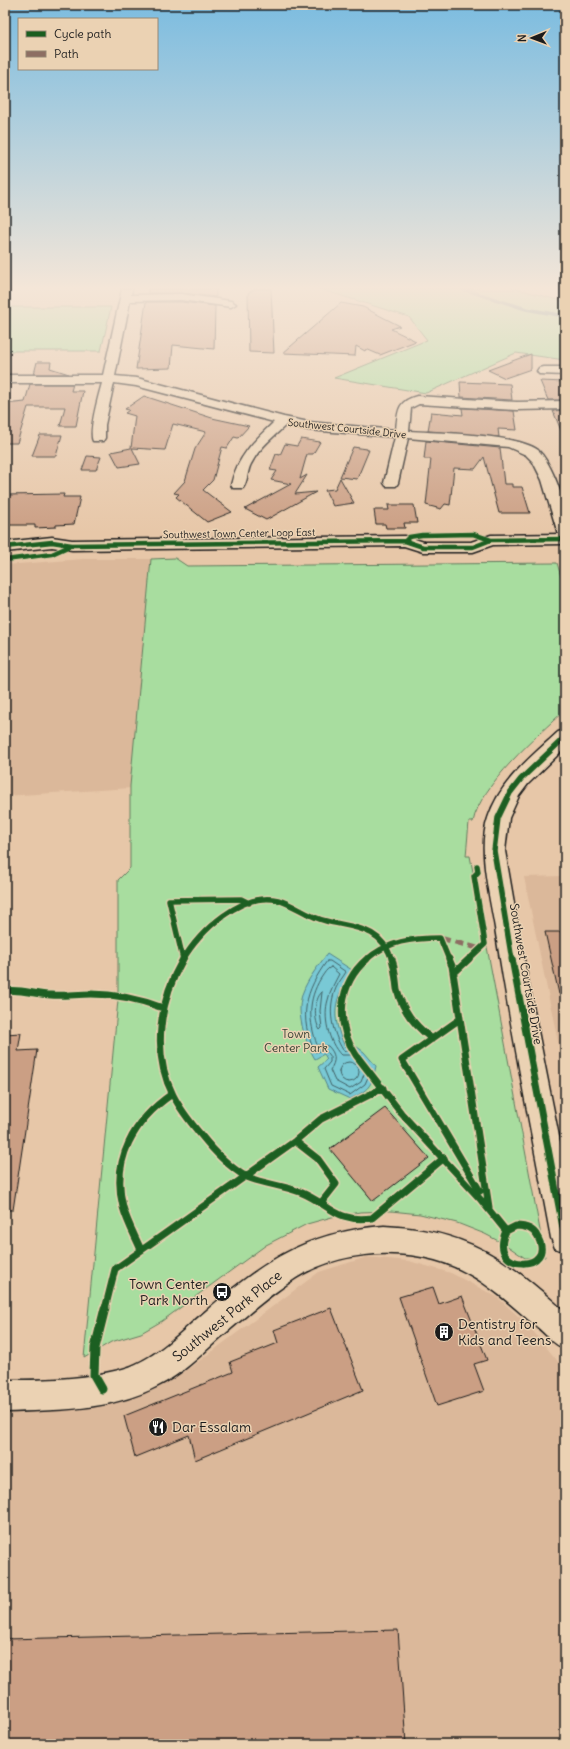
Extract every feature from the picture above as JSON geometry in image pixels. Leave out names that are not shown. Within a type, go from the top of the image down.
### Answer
[{"type":"street","points":[[98,438],[99,425],[111,371]]},
{"type":"street","points":[[543,371],[565,371]]},
{"type":"street","name":"Southwest Courtside Drive","points":[[5,380],[109,379],[137,382],[283,421],[317,426],[495,441],[519,446],[534,454],[553,477],[565,534]]},
{"type":"street","points":[[392,483],[402,434],[405,408],[411,402],[417,400],[517,406],[565,405]]},
{"type":"street","points":[[238,485],[240,472],[247,457],[283,421]]},
{"type":"street","name":"Southwest Town Center Loop East","points":[[5,547],[52,542],[72,545],[405,541],[423,547],[473,547],[491,540],[565,539]]},
{"type":"street","name":"Southwest Town Center Loop East","points":[[5,560],[52,554],[72,545]]},
{"type":"street","name":"Southwest Courtside Drive","points":[[565,738],[521,779],[510,793],[498,818],[494,851],[511,955],[565,1238]]},
{"type":"street","name":"Southwest Park Place","points":[[5,1396],[76,1395],[123,1385],[144,1377],[169,1362],[238,1303],[287,1267],[316,1253],[360,1241],[387,1240],[418,1242],[434,1245],[464,1256],[502,1277],[565,1332]]},
{"type":"shaded area","points":[[83,559],[151,559],[131,788],[5,796],[5,565]]},
{"type":"shaded area","points":[[565,876],[565,1076],[524,877]]},
{"type":"shaded area","points":[[367,1257],[409,1261],[451,1273],[497,1297],[528,1325],[565,1370],[565,1744],[5,1744],[5,1406],[134,1396],[191,1367],[319,1272]]},
{"type":"green space","points":[[352,371],[476,371],[426,393],[334,378]]},
{"type":"green space","name":"Town Center Park","points":[[175,558],[187,566],[557,563],[565,590],[565,710],[525,747],[486,793],[473,822],[469,822],[466,856],[470,856],[545,1257],[525,1258],[506,1245],[485,1234],[457,1223],[420,1214],[391,1211],[360,1212],[332,1217],[307,1224],[266,1245],[162,1321],[141,1333],[111,1342],[84,1358],[118,1000],[118,880],[130,868],[130,786],[151,559]]},
{"type":"water","points":[[327,954],[352,970],[341,990],[336,1007],[337,1025],[345,1047],[353,1044],[364,1052],[376,1066],[373,1079],[368,1087],[350,1099],[328,1089],[318,1067],[327,1059],[324,1054],[315,1059],[308,1046],[301,1022],[300,1006],[305,987]]},
{"type":"building","points":[[35,371],[58,371],[69,374],[34,374]]},
{"type":"building","points":[[489,371],[526,371],[505,378]]},
{"type":"building","points":[[540,381],[565,382],[565,400],[548,400]]},
{"type":"building","points":[[460,382],[510,384],[512,400],[461,397]]},
{"type":"building","points":[[30,384],[73,384],[71,391],[83,391],[76,426],[60,426],[65,407],[28,407],[17,443],[5,443],[5,404],[25,402]]},
{"type":"building","points":[[144,396],[212,418],[249,426],[238,438],[234,437],[227,448],[222,447],[213,480],[203,490],[232,512],[207,522],[176,497],[179,494],[174,493],[185,481],[195,449],[206,432],[173,424],[165,450],[132,448],[140,464],[119,467],[111,452],[131,448],[135,416],[125,413],[129,410],[125,409]]},
{"type":"building","points":[[462,408],[514,411],[517,430],[498,429],[499,437],[428,431],[431,412],[463,415]]},
{"type":"building","points":[[565,410],[565,440],[553,411]]},
{"type":"building","points":[[40,435],[62,435],[56,456],[32,456]]},
{"type":"building","points":[[301,439],[320,442],[313,454],[307,454],[300,479],[307,475],[295,494],[316,492],[266,520],[245,509],[291,484],[271,480],[277,471],[270,470],[276,454],[280,455],[285,444],[297,446]]},
{"type":"building","points":[[426,441],[500,448],[504,484],[512,484],[512,487],[522,487],[530,513],[499,513],[484,457],[475,469],[454,468],[450,505],[445,504],[441,509],[426,505],[431,459],[424,459]]},
{"type":"building","points":[[353,447],[369,450],[357,479],[340,477]]},
{"type":"building","points":[[87,456],[101,457],[96,470],[82,470]]},
{"type":"building","points":[[340,478],[354,503],[333,506],[325,490],[335,489]]},
{"type":"building","points":[[64,494],[63,497],[80,497],[74,524],[35,528],[35,525],[5,525],[5,495]]},
{"type":"building","points":[[388,505],[414,505],[417,523],[404,523],[405,528],[386,528],[385,524],[376,524],[374,510],[389,510]]},
{"type":"building","points":[[545,932],[565,932],[565,993],[559,994]]},
{"type":"building","points":[[21,1033],[18,1051],[37,1050],[13,1210],[5,1210],[5,1034]]},
{"type":"building","points":[[385,1108],[429,1158],[373,1201],[330,1149]]},
{"type":"building","name":"Dentistry for Kids and Teens","points":[[433,1287],[439,1304],[462,1296],[487,1360],[474,1364],[484,1391],[437,1406],[399,1297]]},
{"type":"building","points":[[331,1308],[363,1390],[195,1460],[189,1435],[135,1457],[124,1416],[233,1372],[230,1362],[278,1343],[274,1330]]},
{"type":"building","points":[[398,1630],[406,1744],[5,1744],[5,1639]]},
{"type":"marked path","points":[[440,938],[481,949]]},
{"type":"cycle path","points":[[405,541],[409,537],[422,535],[473,534],[491,540]]},
{"type":"cycle path","points":[[5,547],[52,542],[72,545],[405,541],[423,547],[473,547],[491,540],[565,539]]},
{"type":"cycle path","points":[[5,560],[52,554],[72,545]]},
{"type":"cycle path","points":[[565,737],[521,779],[510,793],[498,818],[494,851],[511,955],[565,1238]]},
{"type":"cycle path","points":[[454,973],[485,944],[474,876],[478,872],[477,866]]},
{"type":"cycle path","points":[[183,959],[169,900],[241,899],[249,903]]},
{"type":"cycle path","points":[[432,1039],[413,1022],[403,1006],[400,1000],[393,962],[386,946],[379,939],[364,929],[321,920],[286,903],[271,899],[254,901],[236,908],[219,919],[198,939],[185,955],[175,973],[167,993],[162,1013],[160,1033],[161,1054],[165,1074],[175,1099],[197,1130],[213,1149],[226,1162],[246,1176],[302,1193],[346,1218],[364,1219],[372,1218],[444,1158]]},
{"type":"cycle path","points":[[489,1207],[452,966],[440,938],[403,941],[381,948],[362,963],[349,981],[346,989],[342,1005],[342,1014],[344,1031],[347,1039],[356,1055],[401,1113],[481,1200],[506,1231],[516,1226],[521,1226],[531,1229],[535,1233],[541,1246],[538,1257],[532,1263],[525,1264],[511,1260],[502,1247],[502,1239],[506,1231]]},
{"type":"cycle path","points":[[5,991],[21,990],[44,995],[106,994],[123,996],[163,1008]]},
{"type":"cycle path","points":[[460,1019],[402,1060],[480,1191]]},
{"type":"cycle path","points":[[102,1389],[94,1375],[95,1348],[115,1269],[295,1141],[321,1119],[383,1088]]},
{"type":"cycle path","points":[[141,1250],[125,1214],[122,1201],[121,1184],[125,1153],[130,1139],[147,1114],[172,1094]]},
{"type":"cycle path","points":[[295,1141],[318,1159],[336,1184],[321,1203]]},
{"type":"place","name":"Town Center Park North","points":[[222,1292]]},
{"type":"place","name":"Dentistry for Kids and Teens","points":[[444,1332]]},
{"type":"place","name":"Dar Essalam","points":[[158,1427]]}]
